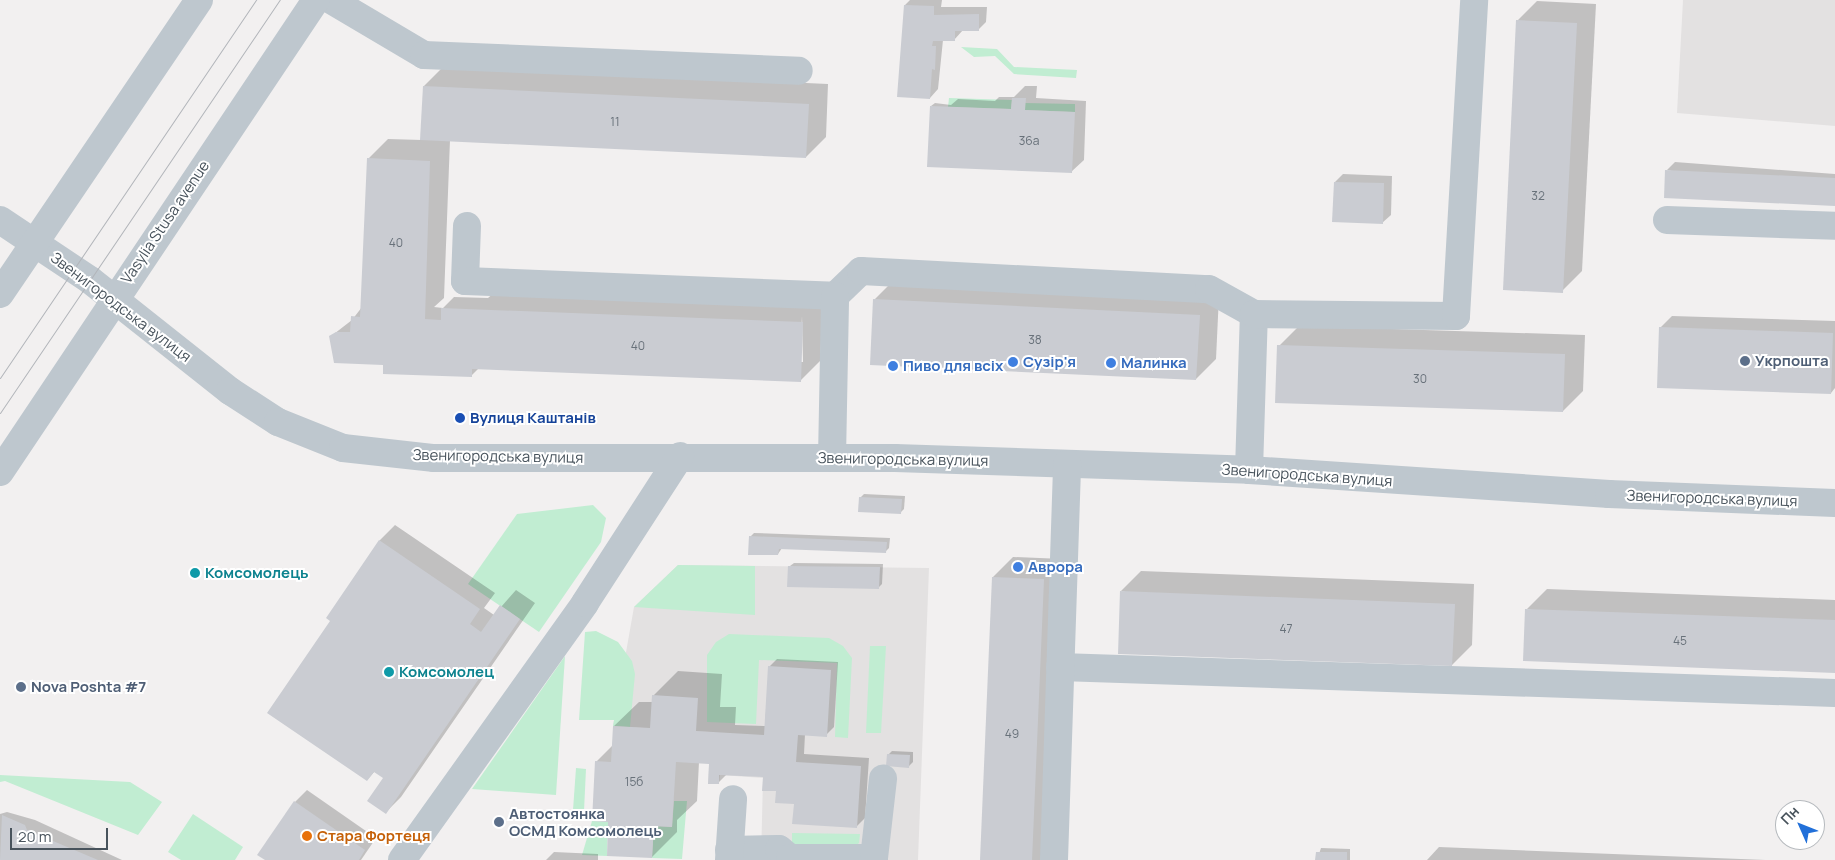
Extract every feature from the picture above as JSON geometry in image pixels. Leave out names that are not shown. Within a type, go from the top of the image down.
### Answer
[{"type":"street","points":[[0,294],[199,0]]},
{"type":"street","name":"Vasylia Stusa avenue","points":[[0,472],[113,299],[316,0]]},
{"type":"street","points":[[331,0],[424,55],[799,71]]},
{"type":"street","points":[[832,458],[835,296],[861,271],[1209,289],[1254,314],[1456,316],[1474,0]]},
{"type":"street","name":"Звенигородська вулиця","points":[[0,220],[113,299],[230,391],[278,422],[343,448],[434,458],[680,456],[832,458],[1248,470],[1609,494],[1835,503]]},
{"type":"street","points":[[1667,220],[1835,226]]},
{"type":"street","points":[[467,226],[465,281],[835,296]]},
{"type":"street","points":[[1248,470],[1254,314]]},
{"type":"street","points":[[402,860],[585,603],[680,456]]},
{"type":"street","points":[[1054,860],[1067,464]]},
{"type":"street","points":[[1060,667],[1835,693]]},
{"type":"street","points":[[733,799],[729,855],[779,849],[790,858],[874,858],[883,780]]},
{"type":"shaded area","points":[[1683,0],[1835,0],[1835,126],[1677,113]]},
{"type":"shaded area","points":[[678,565],[929,568],[918,860],[761,860],[763,778],[720,775],[719,784],[708,784],[711,732],[613,726],[634,607]]},
{"type":"green space","points":[[961,47],[997,49],[1014,67],[1077,70],[1076,78],[1014,74],[995,56],[974,57]]},
{"type":"green space","points":[[949,98],[1012,100],[1011,109],[948,107]]},
{"type":"green space","points":[[1025,103],[1075,104],[1075,112],[1025,110]]},
{"type":"green space","points":[[593,505],[606,518],[601,542],[539,632],[468,584],[517,514]]},
{"type":"green space","points":[[678,565],[755,566],[755,615],[634,607]]},
{"type":"green space","points":[[596,631],[618,642],[632,661],[635,674],[630,727],[613,726],[614,720],[579,720],[585,632]]},
{"type":"green space","points":[[729,634],[829,638],[843,646],[852,658],[848,738],[835,737],[837,663],[759,660],[756,724],[707,722],[707,655],[716,642]]},
{"type":"green space","points":[[870,646],[886,646],[881,733],[866,733]]},
{"type":"green space","points":[[565,656],[556,795],[472,789]]},
{"type":"green space","points":[[576,768],[586,769],[584,811],[573,810]]},
{"type":"green space","points":[[0,775],[130,782],[162,802],[138,835],[5,781],[0,782]]},
{"type":"green space","points":[[674,801],[687,801],[682,859],[652,858],[654,826],[672,827]]},
{"type":"green space","points":[[193,814],[243,847],[235,860],[181,860],[168,852]]},
{"type":"green space","points":[[592,821],[608,822],[607,856],[582,855]]},
{"type":"green space","points":[[792,833],[860,834],[859,843],[852,849],[792,849]]},
{"type":"building","points":[[904,5],[934,6],[934,15],[979,14],[979,31],[955,31],[955,41],[933,41],[932,46],[936,46],[935,70],[932,69],[930,99],[897,97]]},
{"type":"building","points":[[1516,20],[1577,23],[1563,293],[1503,290]]},
{"type":"building","points":[[423,86],[809,104],[806,158],[420,140]]},
{"type":"building","points":[[1012,98],[1026,98],[1025,110],[1075,112],[1072,173],[927,167],[930,106],[1011,109]]},
{"type":"building","points":[[367,158],[430,161],[425,319],[441,320],[441,308],[803,322],[801,382],[472,369],[472,377],[383,374],[383,365],[334,363],[329,336],[336,332],[350,332],[351,316],[360,317]]},
{"type":"building","points":[[1665,170],[1835,178],[1835,206],[1664,198]]},
{"type":"building","points":[[1334,182],[1384,183],[1383,224],[1332,222]]},
{"type":"building","points":[[873,299],[1200,315],[1196,380],[870,365]]},
{"type":"building","name":"Укрпошта","points":[[1659,327],[1833,333],[1831,394],[1657,388]]},
{"type":"building","points":[[1277,345],[1565,354],[1563,412],[1275,403]]},
{"type":"building","points":[[859,497],[902,499],[901,514],[858,512]]},
{"type":"building","points":[[749,536],[887,542],[886,553],[779,549],[778,555],[748,555]]},
{"type":"building","name":"Комсомолец","points":[[379,540],[480,609],[470,624],[481,632],[500,605],[520,619],[386,814],[367,801],[383,778],[374,772],[367,781],[267,713],[330,621],[326,618]]},
{"type":"building","points":[[788,566],[880,567],[879,589],[787,587]]},
{"type":"building","points":[[992,577],[1044,579],[1032,860],[980,860]]},
{"type":"building","points":[[1120,591],[1455,604],[1452,666],[1118,654]]},
{"type":"building","points":[[1525,609],[1835,620],[1835,673],[1523,661]]},
{"type":"building","points":[[768,666],[831,670],[827,737],[798,735],[796,762],[861,766],[857,828],[792,824],[794,804],[775,803],[776,791],[762,791],[763,777],[719,775],[719,784],[708,784],[709,764],[676,762],[672,827],[654,826],[652,858],[607,856],[608,822],[592,821],[595,761],[611,762],[613,726],[650,728],[652,695],[698,698],[696,731],[764,735]]},
{"type":"building","points":[[887,754],[910,755],[909,768],[886,766]]},
{"type":"building","name":"Стара Фортеця","points":[[294,801],[365,850],[359,860],[265,860],[257,855]]},
{"type":"building","points":[[2,815],[25,825],[27,830],[98,860],[0,860]]},
{"type":"building","points":[[1316,852],[1347,852],[1347,860],[1315,860]]},
{"type":"tram line","points":[[0,378],[256,0]]},
{"type":"tram line","points":[[0,413],[280,0]]},
{"type":"place","name":"Укрпошта","points":[[1745,361]]},
{"type":"place","name":"Сузір'я","points":[[1013,362]]},
{"type":"place","name":"Малинка","points":[[1111,363]]},
{"type":"place","name":"Пиво для всіх","points":[[893,366]]},
{"type":"place","name":"Вулиця Каштанів","points":[[460,418]]},
{"type":"place","name":"Аврора","points":[[1018,567]]},
{"type":"place","name":"Комсомолець","points":[[195,573]]},
{"type":"place","name":"Комсомолец","points":[[389,672]]},
{"type":"place","name":"Nova Poshta #7","points":[[21,687]]},
{"type":"place","name":"Автостоянка ОСМД Комсомолець","points":[[499,822]]},
{"type":"place","name":"Стара Фортеця","points":[[307,836]]}]
